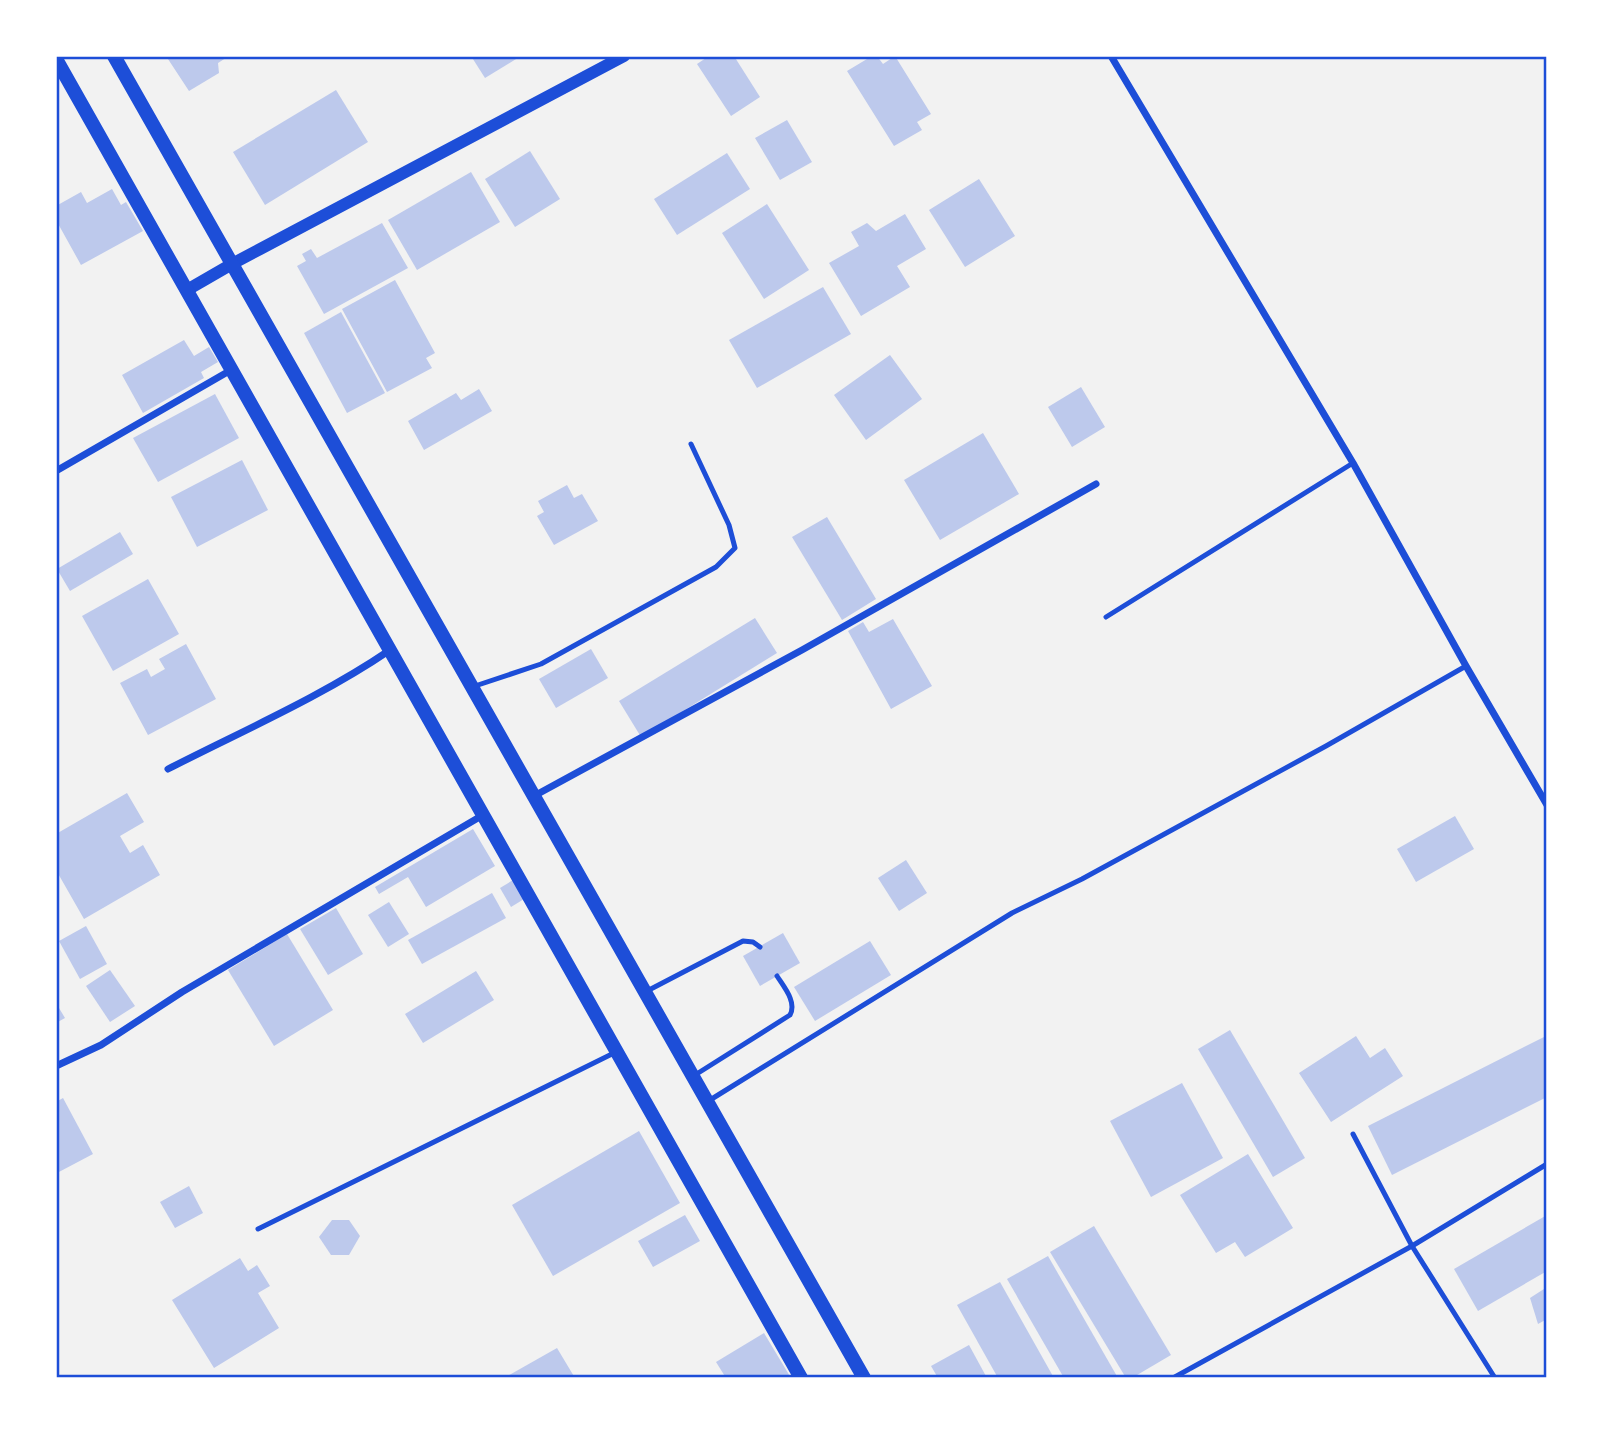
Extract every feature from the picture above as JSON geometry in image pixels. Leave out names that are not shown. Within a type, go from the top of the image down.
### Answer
[{"type":"main road","points":[[114,56],[864,1378]]},
{"type":"main road","points":[[56,59],[801,1378]]},
{"type":"street","points":[[187,290],[624,56]]},
{"type":"street","points":[[1111,56],[1353,463],[1547,805]]},
{"type":"street","points":[[56,471],[231,370]]},
{"type":"street","points":[[534,796],[802,650],[1096,484]]},
{"type":"street","points":[[168,769],[287,709],[390,650]]},
{"type":"street","points":[[56,1066],[100,1045],[182,992],[482,815]]},
{"type":"lane","points":[[472,687],[541,664],[716,567],[734,548],[729,525],[691,444]]},
{"type":"lane","points":[[1106,617],[1353,463]]},
{"type":"lane","points":[[707,1102],[1012,913],[1082,879],[1466,666]]},
{"type":"lane","points":[[645,992],[743,941],[753,942],[760,947]]},
{"type":"lane","points":[[692,1077],[790,1016],[792,1002],[777,976]]},
{"type":"lane","points":[[258,1229],[617,1052]]},
{"type":"lane","points":[[1353,1134],[1412,1246],[1495,1378]]},
{"type":"lane","points":[[1173,1378],[1412,1246],[1547,1164]]},
{"type":"building","points":[[166,56],[229,56],[218,63],[219,73],[189,91]]},
{"type":"building","points":[[471,56],[521,56],[485,78]]},
{"type":"building","points":[[709,56],[734,56],[760,97],[731,116],[697,64]]},
{"type":"building","points":[[872,56],[877,56],[883,64],[895,56],[931,114],[917,122],[922,130],[894,146],[847,71]]},
{"type":"building","points":[[336,90],[368,142],[265,205],[233,152]]},
{"type":"building","points":[[787,120],[812,162],[780,180],[755,138]]},
{"type":"building","points":[[530,151],[560,199],[515,227],[485,179]]},
{"type":"building","points":[[727,153],[750,189],[677,235],[654,199]]},
{"type":"building","points":[[471,172],[500,222],[417,270],[388,220]]},
{"type":"building","points":[[979,179],[1015,236],[965,267],[929,210]]},
{"type":"building","points":[[112,189],[121,205],[126,202],[143,231],[81,265],[56,220],[56,206],[81,192],[87,203]]},
{"type":"building","points":[[767,204],[809,270],[764,299],[722,233]]},
{"type":"building","points":[[905,214],[926,249],[897,266],[910,287],[861,316],[829,263],[859,246],[851,232],[867,223],[876,231]]},
{"type":"building","points":[[382,223],[408,268],[324,314],[297,266],[306,261],[302,254],[311,249],[317,258]]},
{"type":"building","points":[[395,280],[435,353],[426,358],[432,368],[387,392],[342,309]]},
{"type":"building","points":[[823,287],[851,334],[757,388],[729,340]]},
{"type":"building","points":[[341,312],[385,393],[347,413],[304,333]]},
{"type":"building","points":[[184,340],[194,356],[209,347],[218,362],[201,372],[204,378],[143,413],[122,375]]},
{"type":"building","points":[[890,355],[922,399],[866,440],[834,395]]},
{"type":"building","points":[[1081,387],[1105,427],[1072,447],[1048,407]]},
{"type":"building","points":[[479,389],[492,411],[424,450],[408,421],[456,393],[461,400]]},
{"type":"building","points":[[215,394],[239,438],[158,482],[133,438]]},
{"type":"building","points":[[983,433],[1019,494],[940,540],[904,480]]},
{"type":"building","points":[[242,460],[268,510],[197,547],[171,497]]},
{"type":"building","points":[[567,485],[574,498],[582,494],[598,521],[554,545],[537,516],[544,512],[538,501]]},
{"type":"building","points":[[827,517],[876,599],[842,620],[792,537]]},
{"type":"building","points":[[120,532],[133,554],[70,591],[57,569]]},
{"type":"building","points":[[148,579],[179,634],[113,671],[82,616]]},
{"type":"building","points":[[755,618],[777,653],[641,737],[619,701]]},
{"type":"building","points":[[893,619],[932,686],[891,709],[848,631],[863,622],[869,632]]},
{"type":"building","points":[[186,644],[216,699],[148,735],[120,683],[147,669],[151,677],[165,669],[159,659]]},
{"type":"building","points":[[591,649],[608,678],[556,708],[539,679]]},
{"type":"building","points":[[127,793],[144,822],[120,836],[130,853],[143,845],[160,875],[84,919],[56,870],[56,834]]},
{"type":"building","points":[[1455,816],[1474,849],[1416,882],[1397,849]]},
{"type":"building","points":[[473,829],[495,866],[426,907],[408,877],[379,894],[375,887]]},
{"type":"building","points":[[906,860],[927,893],[899,911],[878,878]]},
{"type":"building","points":[[518,877],[529,896],[511,907],[500,888]]},
{"type":"building","points":[[492,893],[506,918],[422,964],[408,940]]},
{"type":"building","points":[[389,902],[409,934],[388,947],[368,915]]},
{"type":"building","points":[[336,908],[363,954],[328,975],[300,929]]},
{"type":"building","points":[[86,926],[107,964],[80,979],[59,941]]},
{"type":"building","points":[[783,933],[800,963],[760,986],[743,956]]},
{"type":"building","points":[[287,934],[333,1010],[274,1046],[228,970]]},
{"type":"building","points":[[870,941],[891,975],[815,1021],[794,987]]},
{"type":"building","points":[[110,970],[135,1006],[110,1022],[86,986]]},
{"type":"building","points":[[476,971],[494,1000],[423,1043],[405,1014]]},
{"type":"building","points":[[56,1003],[65,1018],[56,1023]]},
{"type":"building","points":[[1230,1030],[1305,1158],[1273,1177],[1198,1049]]},
{"type":"building","points":[[1356,1036],[1370,1058],[1385,1048],[1403,1076],[1331,1122],[1299,1073]]},
{"type":"building","points":[[1546,1036],[1547,1097],[1392,1175],[1368,1126]]},
{"type":"building","points":[[1182,1083],[1223,1158],[1151,1197],[1110,1121]]},
{"type":"building","points":[[63,1098],[93,1154],[57,1173],[56,1102]]},
{"type":"building","points":[[639,1131],[680,1203],[553,1276],[512,1205]]},
{"type":"building","points":[[1248,1154],[1293,1228],[1245,1257],[1235,1242],[1216,1253],[1180,1195]]},
{"type":"building","points":[[189,1186],[203,1213],[175,1228],[160,1202]]},
{"type":"building","points":[[685,1215],[700,1241],[653,1267],[638,1241]]},
{"type":"building","points":[[1547,1215],[1547,1271],[1478,1311],[1454,1269]]},
{"type":"building","points":[[332,1220],[349,1220],[360,1236],[349,1255],[331,1255],[319,1237]]},
{"type":"building","points":[[1094,1226],[1171,1355],[1132,1378],[1126,1378],[1050,1252]]},
{"type":"building","points":[[1048,1256],[1118,1378],[1064,1378],[1007,1279]]},
{"type":"building","points":[[240,1258],[248,1271],[257,1265],[270,1286],[258,1293],[279,1328],[214,1368],[172,1300]]},
{"type":"building","points":[[1000,1282],[1054,1378],[998,1378],[957,1305]]},
{"type":"building","points":[[1547,1287],[1547,1319],[1538,1324],[1530,1298]]},
{"type":"building","points":[[764,1333],[791,1378],[726,1378],[716,1362]]},
{"type":"building","points":[[969,1345],[987,1378],[938,1378],[931,1366]]},
{"type":"building","points":[[557,1348],[575,1378],[504,1378]]}]
